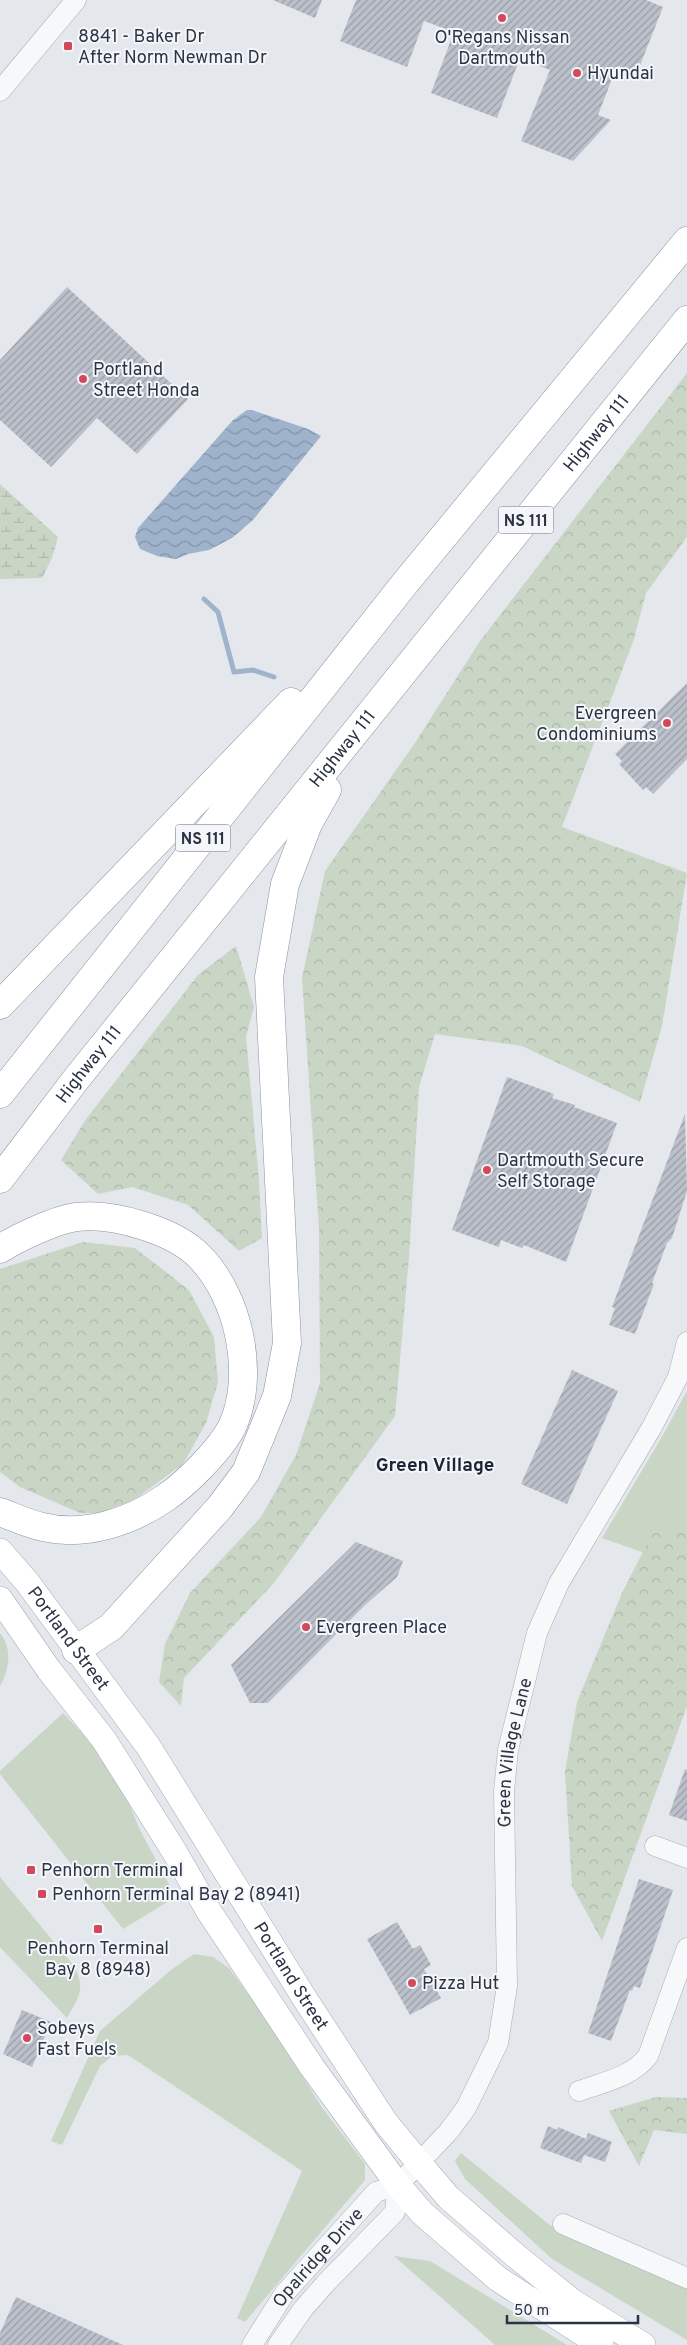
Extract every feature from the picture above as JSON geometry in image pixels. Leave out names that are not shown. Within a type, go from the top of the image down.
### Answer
[{"type":"highway","name":"NS 111","points":[[0,1094],[406,582],[687,241]]},
{"type":"highway","name":"Highway 111","points":[[0,1178],[76,1078],[366,721],[687,320]]},
{"type":"highway","points":[[0,1005],[406,582]]},
{"type":"highway","points":[[76,1650],[112,1627],[220,1507],[246,1472],[277,1396],[287,1343],[269,977],[285,884],[308,824],[366,721]]},
{"type":"highway","points":[[0,1249],[18,1237],[76,1217],[128,1220],[166,1234],[199,1257],[228,1295],[240,1338],[243,1370],[239,1400],[232,1427],[207,1460],[176,1491],[145,1512],[117,1523],[68,1530],[43,1527],[0,1512]]},
{"type":"main road","name":"Portland Street","points":[[0,1551],[27,1582],[148,1746],[305,1999],[386,2123],[408,2174],[422,2214],[498,2279],[601,2345]]},
{"type":"main road","name":"Portland Street","points":[[0,1599],[49,1670],[104,1740],[174,1851],[208,1910],[317,2075],[408,2174],[443,2192],[470,2218],[573,2302],[643,2345]]},
{"type":"main road","points":[[49,1670],[76,1650]]},
{"type":"street","points":[[0,91],[76,0]]},
{"type":"street","name":"Green Village Lane","points":[[408,2174],[449,2131],[466,2108],[498,2043],[507,1986],[504,1791],[510,1741],[537,1633],[559,1583],[652,1426],[678,1377],[687,1342]]},
{"type":"street","points":[[655,1846],[687,1858]]},
{"type":"street","points":[[579,2091],[631,2072],[641,2065],[648,2056],[687,1948]]},
{"type":"street","name":"Opalridge Drive","points":[[252,2345],[284,2294],[376,2192],[408,2174]]},
{"type":"street","name":"Opalridge Drive","points":[[278,2345],[303,2309],[395,2212],[408,2174]]},
{"type":"street","points":[[563,2224],[687,2278]]},
{"type":"green space","points":[[687,373],[687,537],[646,593],[633,642],[562,827],[687,873],[662,1026],[640,1102],[522,1046],[435,1034],[419,1087],[409,1257],[395,1416],[274,1583],[184,1678],[181,1706],[159,1682],[165,1644],[190,1593],[261,1517],[296,1455],[320,1383],[319,1229],[302,978],[325,871],[415,743],[480,641]]},
{"type":"green space","points":[[0,484],[58,537],[52,558],[42,578],[0,579]]},
{"type":"green space","points":[[236,946],[254,1007],[246,1036],[259,1181],[262,1238],[239,1251],[188,1205],[132,1187],[98,1194],[61,1160],[86,1119],[198,975]]},
{"type":"green space","points":[[83,1242],[135,1248],[189,1290],[214,1337],[218,1382],[206,1423],[183,1464],[135,1499],[101,1513],[80,1513],[20,1487],[0,1472],[0,1269]]},
{"type":"green space","points":[[687,1391],[687,1568],[602,1538]]},
{"type":"green space","points":[[676,1526],[687,1528],[687,1706],[602,1941],[572,1886],[565,1772],[577,1702],[622,1593],[652,1534]]},
{"type":"green space","points":[[0,1633],[7,1646],[8,1660],[6,1674],[0,1686]]},
{"type":"green space","points":[[63,1713],[86,1737],[122,1787],[140,1830],[173,1892],[169,1901],[123,1929],[0,1774],[0,1771]]},
{"type":"green space","points":[[0,1877],[74,1966],[78,1974],[80,1993],[67,2018],[0,1947]]},
{"type":"green space","points":[[194,1954],[213,1957],[229,1968],[271,2026],[321,2106],[365,2164],[365,2180],[245,2322],[237,2318],[302,2171],[128,2055],[112,2056],[100,2066],[62,2145],[51,2141],[100,2031],[171,1970]]},
{"type":"green space","points":[[656,2097],[687,2098],[687,2134],[654,2130],[639,2166],[609,2111]]},
{"type":"green space","points":[[461,2153],[551,2226],[687,2289],[687,2340],[552,2259],[465,2179],[455,2161]]},
{"type":"green space","points":[[394,2256],[430,2261],[567,2345],[495,2345]]},
{"type":"water","points":[[247,410],[308,429],[321,436],[253,520],[232,538],[209,550],[188,554],[176,559],[157,556],[140,549],[135,537],[138,528],[233,420]]},
{"type":"building","points":[[273,0],[322,0],[315,18]]},
{"type":"building","points":[[356,0],[646,0],[663,7],[637,73],[617,66],[598,115],[611,120],[573,161],[521,141],[550,70],[520,58],[497,118],[431,93],[454,32],[424,21],[407,67],[340,41]]},
{"type":"building","name":"Portland Street Honda","points":[[67,287],[188,399],[137,454],[97,418],[51,467],[0,420],[0,360]]},
{"type":"building","name":"Evergreen Condominiums","points":[[687,683],[687,759],[653,794],[646,787],[643,790],[619,764],[622,761],[615,754]]},
{"type":"building","points":[[507,1077],[554,1094],[552,1098],[575,1105],[574,1107],[617,1123],[566,1262],[524,1245],[522,1248],[501,1240],[499,1247],[452,1230]]},
{"type":"building","points":[[685,1114],[687,1191],[672,1238],[667,1243],[635,1334],[609,1325],[615,1308],[612,1307]]},
{"type":"building","points":[[572,1370],[618,1391],[567,1504],[521,1484]]},
{"type":"building","name":"Evergreen Place","points":[[356,1542],[403,1561],[397,1577],[365,1605],[268,1703],[250,1703],[231,1665]]},
{"type":"building","points":[[685,1769],[687,1770],[687,1821],[669,1815]]},
{"type":"building","points":[[639,1879],[673,1890],[640,1988],[634,1986],[632,1991],[630,1990],[611,2041],[588,2033]]},
{"type":"building","name":"Pizza Hut","points":[[397,1922],[413,1949],[420,1945],[431,1965],[424,1969],[441,1998],[410,2015],[367,1939]]},
{"type":"building","name":"Sobeys Fast Fuels","points":[[22,2010],[51,2022],[32,2067],[3,2054]]},
{"type":"building","points":[[548,2126],[557,2130],[558,2127],[586,2139],[588,2133],[612,2142],[605,2162],[584,2155],[581,2163],[540,2148]]},
{"type":"building","points":[[16,2297],[123,2345],[0,2345],[0,2333]]},
{"type":"waterway","points":[[204,599],[218,612],[234,672],[253,670],[274,677]]},
{"type":"place","name":"O'Regans Nissan Dartmouth","points":[[502,18]]},
{"type":"place","name":"8841 - Baker Dr After Norm Newman Dr","points":[[68,46]]},
{"type":"place","name":"Hyundai","points":[[577,73]]},
{"type":"place","name":"Portland Street Honda","points":[[83,379]]},
{"type":"place","name":"Evergreen Condominiums","points":[[667,723]]},
{"type":"place","name":"Dartmouth Secure Self Storage","points":[[487,1170]]},
{"type":"place","name":"Evergreen Place","points":[[306,1627]]},
{"type":"place","name":"Penhorn Terminal","points":[[31,1870]]},
{"type":"place","name":"Penhorn Terminal Bay 2 (8941)","points":[[42,1894]]},
{"type":"place","name":"Penhorn Terminal Bay 8 (8948)","points":[[98,1929]]},
{"type":"place","name":"Pizza Hut","points":[[412,1983]]},
{"type":"place","name":"Sobeys Fast Fuels","points":[[27,2038]]},
{"type":"district","name":"Green Village","points":[[435,1464]]}]
